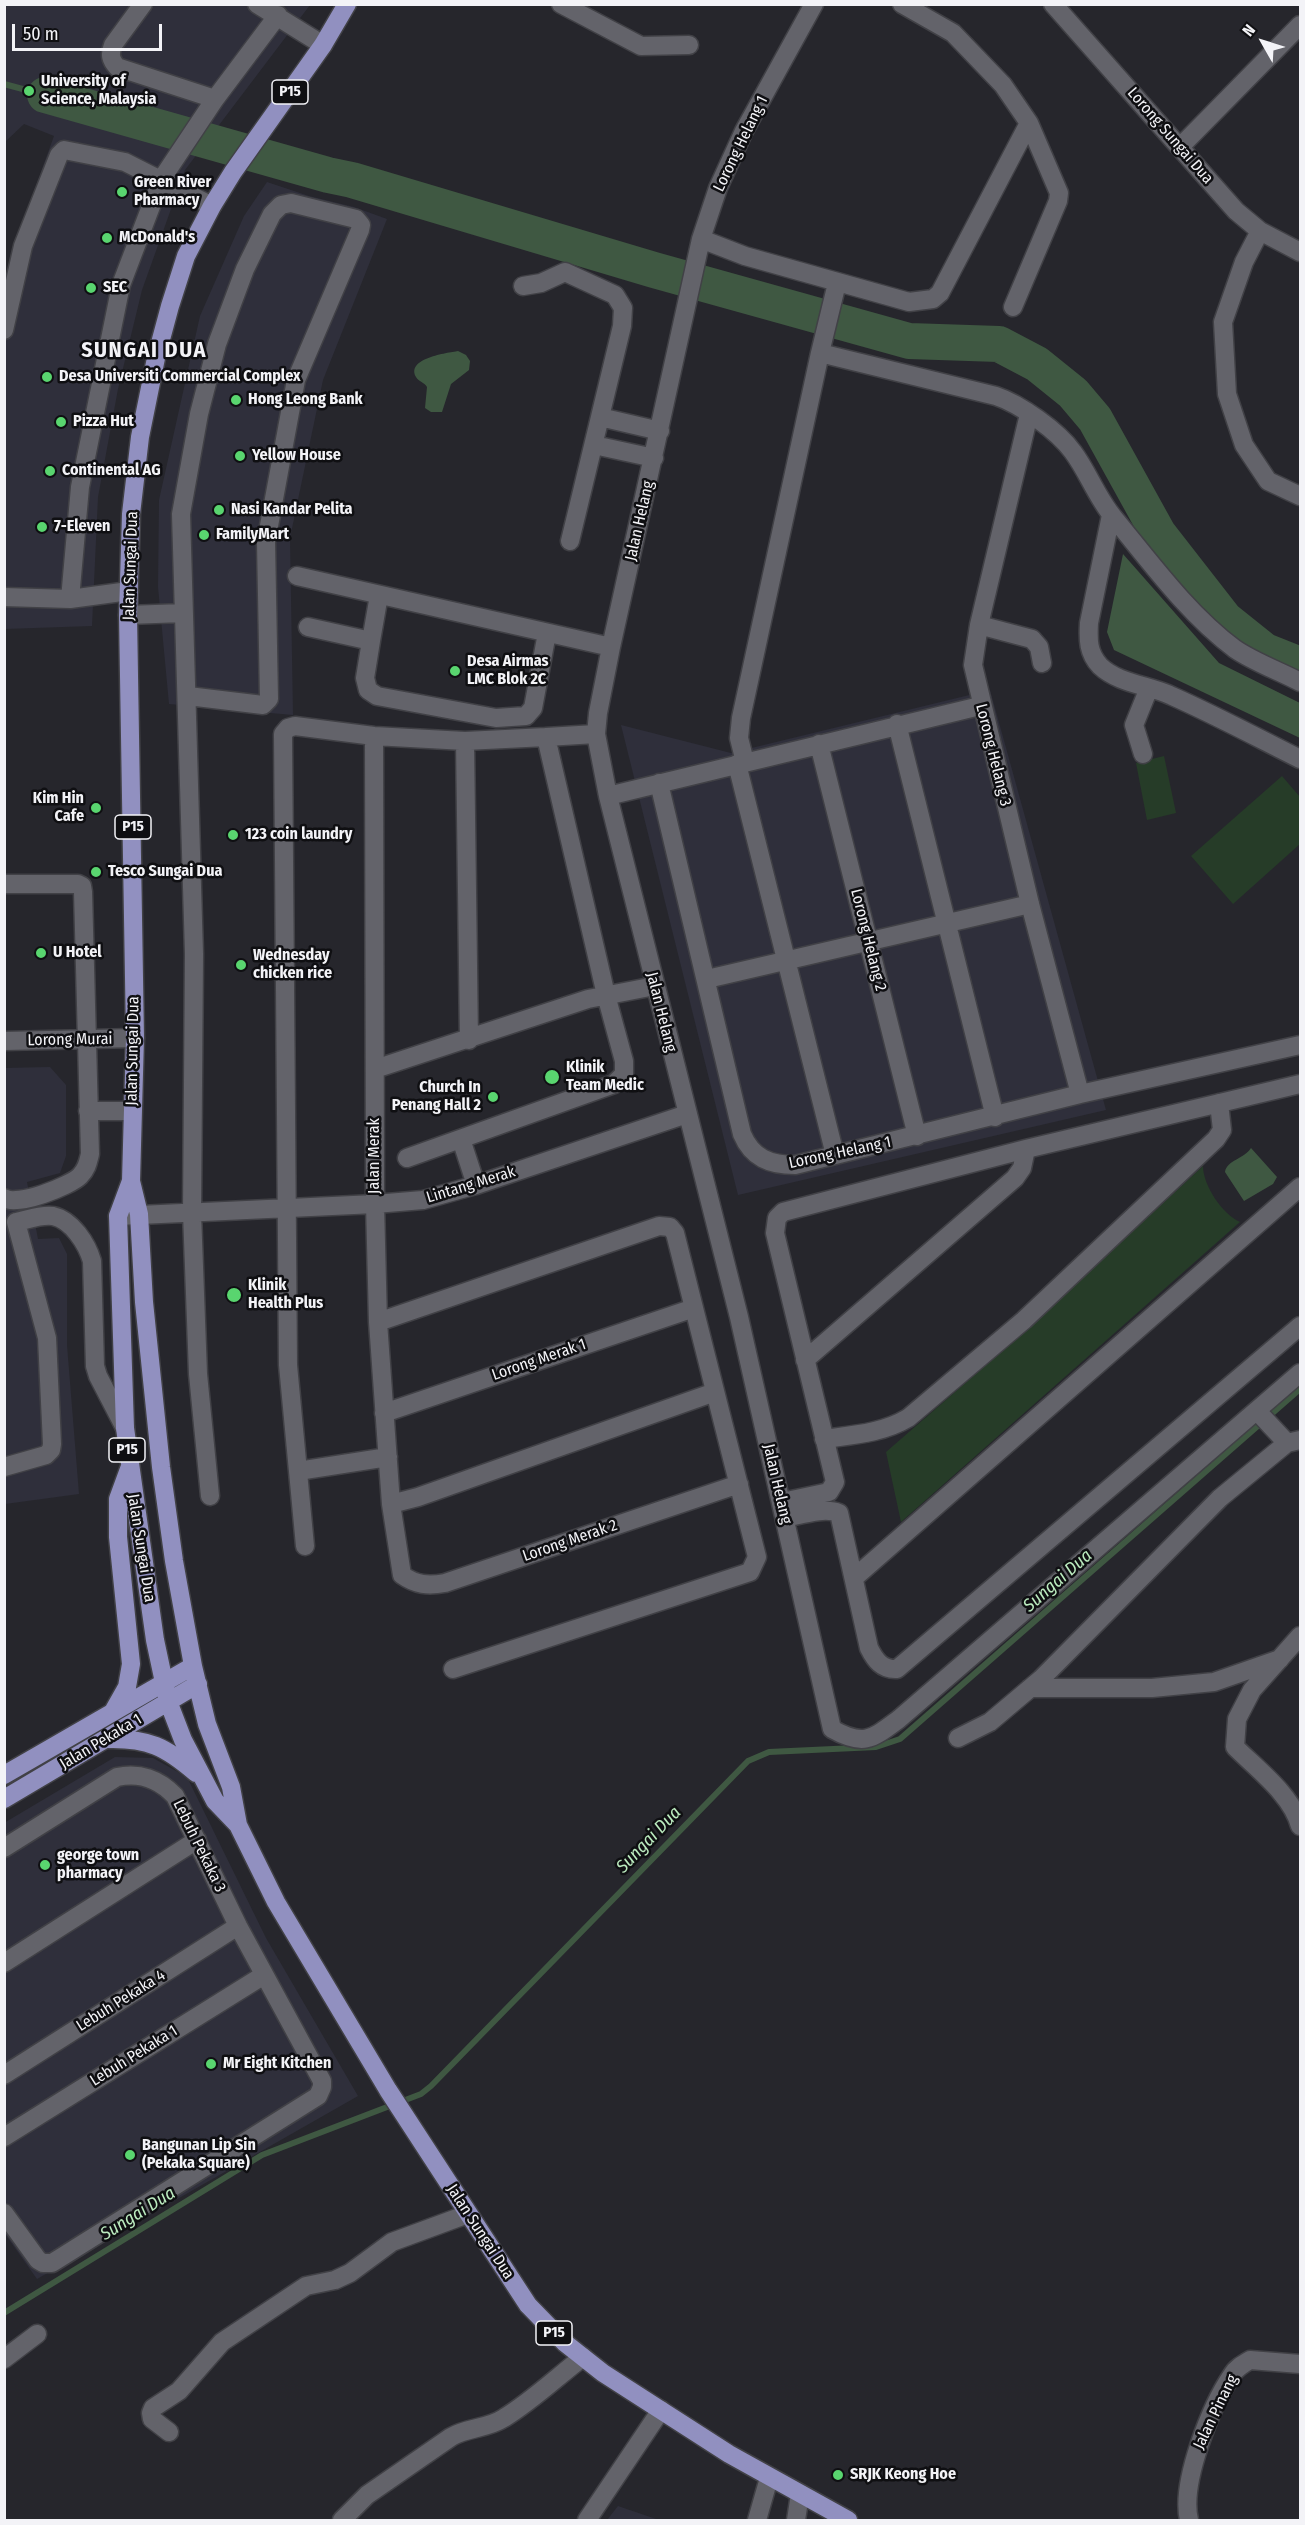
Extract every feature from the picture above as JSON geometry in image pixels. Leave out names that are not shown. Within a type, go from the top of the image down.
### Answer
[{"type":"main road","name":"Jalan Sungai Dua","points":[[347,4],[323,45],[233,172],[186,256],[156,358],[140,437],[132,503],[129,615],[135,1038],[131,1180],[139,1214],[144,1302],[161,1467],[174,1561],[193,1666],[207,1724],[231,1787],[238,1825],[276,1902],[388,2090],[528,2305],[546,2326],[583,2357],[661,2410],[769,2478],[848,2520]]},
{"type":"main road","name":"Jalan Sungai Dua","points":[[131,1180],[118,1216],[125,1428],[155,1640],[168,1701],[183,1740],[215,1802],[238,1825]]},
{"type":"main road","points":[[114,1710],[127,1687],[131,1664],[118,1537],[118,1499],[129,1468]]},
{"type":"main road","name":"Jalan Pekaka 1","points":[[4,1775],[193,1666]]},
{"type":"main road","name":"Jalan Pekaka 1","points":[[4,1799],[198,1684]]},
{"type":"main road","points":[[107,1739],[132,1738],[153,1743],[179,1758],[202,1778]]},
{"type":"street","points":[[143,4],[110,52],[117,68],[215,99]]},
{"type":"street","points":[[257,4],[323,45]]},
{"type":"street","points":[[561,4],[641,46],[689,45]]},
{"type":"street","name":"Lorong Helang 1","points":[[688,293],[701,239],[718,188],[744,131],[814,4]]},
{"type":"street","points":[[902,4],[953,33],[1004,85],[1029,123],[1059,193],[1058,201],[1013,307]]},
{"type":"street","name":"Lorong Sungai Dua","points":[[1053,4],[1236,211],[1260,231],[1300,252]]},
{"type":"street","points":[[70,598],[80,487],[121,285],[162,180],[215,99],[278,15]]},
{"type":"street","points":[[1180,147],[1300,25]]},
{"type":"street","points":[[701,239],[745,256],[909,302],[933,299],[940,293],[1029,123]]},
{"type":"street","points":[[4,330],[23,246],[59,155],[64,150],[125,162],[212,206]]},
{"type":"street","points":[[188,696],[263,705],[269,699],[266,542],[296,380],[360,230],[361,225],[356,219],[291,203],[281,205],[272,214],[246,269],[217,344],[199,414],[181,514],[194,954],[192,1213],[198,1374],[210,1496]]},
{"type":"street","points":[[1260,231],[1244,262],[1223,322],[1227,394],[1244,445],[1268,481],[1300,496]]},
{"type":"street","points":[[523,286],[541,283],[565,272],[615,295],[623,308],[622,326],[570,541]]},
{"type":"street","points":[[835,1155],[786,961],[741,763],[739,738],[741,718],[837,283]]},
{"type":"street","name":"Jalan Helang","points":[[688,293],[660,431],[611,647],[596,734],[608,796],[739,1317],[832,1729],[850,1739],[866,1740],[899,1719],[1258,1411]]},
{"type":"street","points":[[822,344],[1007,399],[1029,414],[1054,432],[1073,451],[1111,515],[1191,609],[1237,650],[1300,682]]},
{"type":"street","name":"Lorong Helang 3","points":[[1029,414],[979,625],[972,665],[1030,904],[1080,1094]]},
{"type":"street","points":[[600,417],[660,431]]},
{"type":"street","points":[[594,445],[654,458]]},
{"type":"street","points":[[1111,515],[1089,623],[1090,653],[1112,675],[1170,694],[1300,759]]},
{"type":"street","points":[[297,576],[611,647]]},
{"type":"street","points":[[4,597],[70,598],[129,591]]},
{"type":"street","points":[[379,595],[365,678],[368,690],[377,696],[496,718],[526,716],[533,708],[548,633]]},
{"type":"street","points":[[129,615],[183,613]]},
{"type":"street","points":[[979,625],[1032,639],[1039,647],[1042,663]]},
{"type":"street","points":[[308,627],[371,640]]},
{"type":"street","points":[[1143,754],[1134,725],[1149,688]]},
{"type":"street","points":[[608,796],[897,724],[981,706]]},
{"type":"street","points":[[897,724],[995,1117]]},
{"type":"street","points":[[305,1546],[288,1365],[283,734],[288,728],[295,726],[374,736],[465,741],[596,734]]},
{"type":"street","name":"Jalan Merak","points":[[374,736],[375,1204],[378,1322],[391,1504],[402,1575]]},
{"type":"street","points":[[407,1158],[614,1084],[624,1074],[624,1061],[606,995],[546,737]]},
{"type":"street","points":[[465,741],[469,1040]]},
{"type":"street","name":"Lorong Helang 2","points":[[819,744],[917,1136]]},
{"type":"street","name":"Lorong Helang 1","points":[[659,783],[747,1144],[764,1161],[778,1165],[795,1165],[1297,1043]]},
{"type":"street","points":[[4,884],[78,884],[82,886],[90,1154],[88,1165],[82,1174],[70,1184],[14,1202],[4,1198]]},
{"type":"street","points":[[707,979],[1030,904]]},
{"type":"street","points":[[375,1069],[588,999],[655,986]]},
{"type":"street","name":"Lorong Murai","points":[[4,1041],[135,1038]]},
{"type":"street","points":[[784,1510],[829,1492],[835,1482],[775,1233],[777,1218],[783,1212],[1026,1149],[1300,1084]]},
{"type":"street","points":[[824,1439],[887,1429],[897,1425],[1024,1320],[1216,1139],[1222,1130],[1219,1103]]},
{"type":"street","points":[[88,1111],[132,1111]]},
{"type":"street","name":"Lintang Merak","points":[[118,1216],[423,1200],[476,1185],[687,1114]]},
{"type":"street","points":[[461,1140],[476,1185]]},
{"type":"street","points":[[805,1360],[1016,1178],[1022,1168],[1026,1149]]},
{"type":"street","points":[[854,1578],[1300,1187]]},
{"type":"street","points":[[4,1467],[46,1455],[51,1450],[47,1338],[16,1222],[42,1216],[55,1216],[78,1233],[87,1245],[92,1261],[95,1366],[125,1428]]},
{"type":"street","points":[[378,1322],[659,1226],[670,1227],[675,1233],[757,1557],[750,1572],[453,1669]]},
{"type":"street","name":"Lorong Merak 1","points":[[384,1413],[694,1308]]},
{"type":"street","points":[[784,1510],[839,1513],[869,1648],[874,1659],[890,1670],[904,1666],[1300,1326]]},
{"type":"street","points":[[958,1738],[990,1722],[1030,1688],[1220,1498],[1294,1442],[1274,1429],[1258,1411],[1300,1373]]},
{"type":"street","points":[[391,1504],[418,1497],[715,1392]]},
{"type":"street","points":[[298,1471],[388,1457]]},
{"type":"street","name":"Lorong Merak 2","points":[[402,1575],[411,1582],[423,1585],[445,1583],[739,1484]]},
{"type":"street","points":[[1300,1636],[1252,1690],[1237,1719],[1235,1747],[1280,1792],[1298,1816],[1300,1826]]},
{"type":"street","points":[[1030,1688],[1152,1689],[1214,1682],[1280,1659]]},
{"type":"street","name":"Lebuh Pekaka 3","points":[[4,1848],[117,1777],[132,1774],[164,1784],[175,1796],[238,1926],[322,2081],[318,2096],[52,2263],[43,2263],[38,2260],[4,2214]]},
{"type":"street","points":[[4,1963],[197,1840]]},
{"type":"street","name":"Lebuh Pekaka 4","points":[[4,2075],[238,1926]]},
{"type":"street","name":"Lebuh Pekaka 1","points":[[4,2137],[264,1975]]},
{"type":"street","points":[[169,2432],[152,2419],[153,2408],[179,2391],[222,2342],[306,2286],[335,2280],[350,2274],[392,2242],[468,2214]]},
{"type":"street","points":[[4,2359],[37,2334]]},
{"type":"street","points":[[342,2520],[367,2495],[451,2437],[463,2429],[485,2427],[503,2419],[583,2357]]},
{"type":"street","name":"Jalan Pinang","points":[[1188,2520],[1187,2510],[1195,2454],[1233,2373],[1250,2360],[1300,2364]]},
{"type":"street","points":[[587,2520],[661,2410]]},
{"type":"street","points":[[757,2520],[769,2478]]},
{"type":"street","points":[[796,2520],[800,2494]]},
{"type":"shaded area","points":[[5,5],[310,5],[185,170],[142,290],[118,389],[98,497],[92,626],[5,629],[5,292],[15,243],[54,136],[24,124],[5,142]]},
{"type":"shaded area","points":[[267,182],[387,219],[323,380],[290,538],[293,715],[169,704],[158,587],[159,500],[200,316],[244,216]]},
{"type":"shaded area","points":[[458,351],[466,355],[470,361],[469,370],[451,384],[442,412],[431,412],[425,408],[427,387],[416,377],[414,371],[422,361]]},
{"type":"shaded area","points":[[1123,554],[1219,663],[1300,703],[1300,738],[1114,650],[1107,632]]},
{"type":"shaded area","points":[[990,690],[1106,1110],[738,1195],[621,725],[731,753]]},
{"type":"shaded area","points":[[1164,756],[1176,813],[1147,820],[1136,763]]},
{"type":"shaded area","points":[[1282,776],[1300,797],[1300,844],[1233,904],[1191,856]]},
{"type":"shaded area","points":[[50,1067],[66,1085],[66,1156],[60,1173],[27,1182],[38,1239],[59,1238],[67,1254],[67,1345],[79,1494],[5,1504],[4,1068]]},
{"type":"shaded area","points":[[1251,1148],[1277,1177],[1273,1184],[1244,1201],[1225,1172],[1229,1165]]},
{"type":"shaded area","points":[[1203,1166],[1206,1182],[1220,1206],[1240,1222],[901,1522],[886,1452],[1032,1325]]},
{"type":"shaded area","points":[[115,1757],[153,1758],[187,1777],[266,1938],[358,2096],[37,2279],[5,2234],[4,1823]]},
{"type":"shaded area","points":[[618,2506],[659,2520],[607,2520]]},
{"type":"waterway","points":[[4,84],[45,95]]},
{"type":"waterway","points":[[45,95],[352,180],[654,270],[909,341],[999,344],[1037,364],[1073,393],[1095,419],[1158,533],[1225,619],[1265,651],[1300,665]]},
{"type":"waterway","name":"Sungai Dua","points":[[4,2313],[262,2155],[421,2094],[748,1761],[769,1752],[876,1747],[900,1739],[1300,1389]]},
{"type":"place","name":"University of Science, Malaysia","points":[[29,91]]},
{"type":"place","name":"Green River Pharmacy","points":[[122,192]]},
{"type":"place","name":"McDonald's","points":[[107,238]]},
{"type":"place","name":"SEC","points":[[91,288]]},
{"type":"place","name":"Desa Universiti Commercial Complex","points":[[47,377]]},
{"type":"place","name":"Hong Leong Bank","points":[[236,400]]},
{"type":"place","name":"Pizza Hut","points":[[61,422]]},
{"type":"place","name":"Yellow House","points":[[240,456]]},
{"type":"place","name":"Continental AG","points":[[50,471]]},
{"type":"place","name":"Nasi Kandar Pelita","points":[[219,510]]},
{"type":"place","name":"7-Eleven","points":[[42,527]]},
{"type":"place","name":"FamilyMart","points":[[204,535]]},
{"type":"place","name":"Desa Airmas LMC Blok 2C","points":[[455,671]]},
{"type":"place","name":"Kim Hin Cafe","points":[[96,808]]},
{"type":"place","name":"123 coin laundry","points":[[233,835]]},
{"type":"place","name":"Tesco Sungai Dua","points":[[96,872]]},
{"type":"place","name":"U Hotel","points":[[41,953]]},
{"type":"place","name":"Wednesday chicken rice","points":[[241,965]]},
{"type":"place","name":"Klinik Team Medic","points":[[552,1077]]},
{"type":"place","name":"Church In Penang Hall 2","points":[[493,1097]]},
{"type":"place","name":"Klinik Health Plus","points":[[234,1295]]},
{"type":"place","name":"george town pharmacy","points":[[45,1865]]},
{"type":"place","name":"Mr Eight Kitchen","points":[[211,2064]]},
{"type":"place","name":"Bangunan Lip Sin (Pekaka Square)","points":[[130,2155]]},
{"type":"place","name":"SRJK Keong Hoe","points":[[838,2475]]},
{"type":"district","name":"SUNGAI DUA","points":[[144,351]]}]
